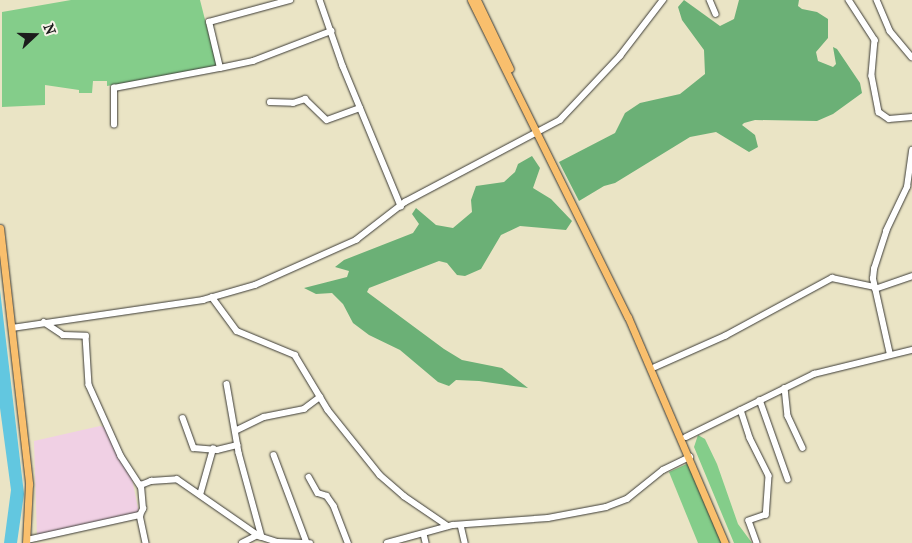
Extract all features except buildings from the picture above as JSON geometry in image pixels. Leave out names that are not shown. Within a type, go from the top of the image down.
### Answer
[{"type":"main road","points":[[470,0],[539,133],[655,367],[730,543]]},
{"type":"main road","points":[[477,0],[628,317],[726,543]]},
{"type":"main road","points":[[0,228],[29,484],[26,541]]},
{"type":"street","points":[[220,68],[209,22],[290,0]]},
{"type":"street","points":[[320,0],[360,108],[401,206]]},
{"type":"street","points":[[12,328],[120,310],[178,305],[212,298],[255,285],[356,240],[401,206],[539,133],[576,106],[663,0]]},
{"type":"street","points":[[710,0],[716,14]]},
{"type":"street","points":[[849,0],[875,40],[872,76],[879,112],[889,119],[912,117]]},
{"type":"street","points":[[877,0],[890,31],[912,57]]},
{"type":"street","points":[[114,125],[115,87],[253,61],[331,31]]},
{"type":"street","points":[[270,102],[293,103],[305,99],[330,120],[360,108]]},
{"type":"street","points":[[890,355],[875,288],[878,252],[907,187],[912,150]]},
{"type":"street","points":[[655,367],[725,336],[832,278],[875,288],[912,276]]},
{"type":"street","points":[[212,298],[237,331],[295,355],[320,398],[380,475],[448,526]]},
{"type":"street","points":[[26,541],[140,515],[144,509],[141,487],[121,456],[89,385],[86,336],[63,335],[44,322]]},
{"type":"street","points":[[686,436],[824,371],[912,350]]},
{"type":"street","points":[[227,384],[237,445],[260,536]]},
{"type":"street","points":[[785,388],[788,416],[803,448]]},
{"type":"street","points":[[235,431],[251,426],[264,417],[304,409],[320,398]]},
{"type":"street","points":[[760,400],[788,479]]},
{"type":"street","points":[[741,410],[750,438],[769,476],[766,515],[749,521],[757,543]]},
{"type":"street","points":[[183,418],[194,448],[213,449],[237,445]]},
{"type":"street","points":[[200,495],[213,449]]},
{"type":"street","points":[[141,487],[150,481],[177,479],[260,536],[278,542],[308,543],[274,455]]},
{"type":"street","points":[[387,543],[448,526],[548,518],[606,507],[627,499],[663,470],[690,457]]},
{"type":"street","points":[[309,477],[318,493],[328,496],[334,506],[348,543]]},
{"type":"street","points":[[140,515],[146,543]]},
{"type":"street","points":[[461,525],[464,543]]},
{"type":"street","points":[[424,534],[426,543]]},
{"type":"street","points":[[242,543],[260,536]]},
{"type":"shaded area","points":[[100,426],[105,427],[122,464],[131,474],[139,513],[37,536],[34,441]]},
{"type":"green space","points":[[71,0],[200,0],[217,67],[107,86],[107,81],[93,81],[92,93],[79,93],[79,90],[45,85],[45,105],[2,107],[2,12]]},
{"type":"green space","points":[[684,0],[720,26],[734,19],[739,0],[799,0],[798,6],[802,9],[817,12],[828,19],[828,38],[816,52],[818,61],[833,67],[836,64],[833,47],[837,49],[860,83],[862,93],[833,114],[817,121],[755,120],[744,123],[742,125],[755,135],[758,147],[749,152],[716,132],[690,137],[615,183],[604,186],[579,201],[559,162],[615,133],[625,113],[640,103],[680,94],[705,74],[704,50],[682,20],[678,7]]},
{"type":"green space","points":[[532,156],[540,168],[533,188],[551,199],[572,221],[566,230],[520,226],[501,235],[481,269],[465,276],[457,275],[447,263],[439,261],[369,288],[367,292],[444,349],[462,360],[502,368],[528,388],[479,381],[456,380],[449,386],[438,382],[400,350],[369,335],[353,323],[343,304],[332,293],[316,294],[304,288],[347,277],[349,271],[335,267],[344,260],[413,233],[419,224],[412,214],[416,208],[436,225],[453,228],[472,212],[471,200],[476,186],[504,182],[515,172],[518,164]]},
{"type":"green space","points":[[698,435],[705,439],[717,464],[738,524],[752,543],[734,543],[694,447]]},
{"type":"green space","points":[[689,463],[722,543],[698,543],[669,472]]},
{"type":"water","points":[[0,290],[24,494],[17,543],[4,543],[11,490],[0,408]]}]
